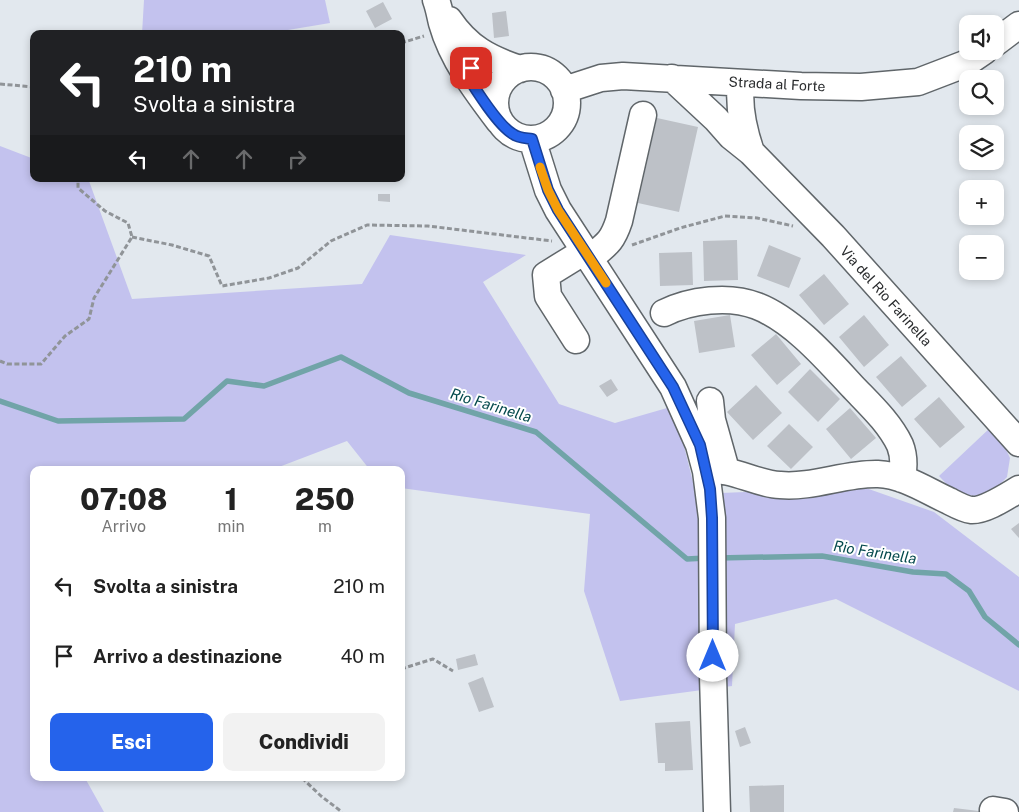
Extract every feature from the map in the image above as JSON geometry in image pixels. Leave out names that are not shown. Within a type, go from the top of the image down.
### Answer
[{"type":"street","points":[[438,4],[457,32],[471,46],[487,56],[520,69],[534,68],[546,71],[557,78],[564,90],[567,103],[564,117],[557,128],[545,136],[532,139],[522,138],[505,128],[478,94],[464,71],[442,24],[438,4]]},
{"type":"street","points":[[1004,36],[1019,25]]},
{"type":"street","points":[[464,71],[487,56]]},
{"type":"street","name":"Strada al Forte","points":[[564,90],[601,78],[623,76],[862,87],[918,82],[971,60]]},
{"type":"street","points":[[500,121],[496,111],[495,100],[498,90],[507,77],[520,69]]},
{"type":"street","name":"Via del Rio Farinella","points":[[672,78],[716,119],[731,136],[751,152],[832,236],[1019,443]]},
{"type":"street","points":[[716,119],[722,94],[734,82]]},
{"type":"street","name":"Via del Rio Farinella","points":[[734,82],[743,131],[751,152]]},
{"type":"street","points":[[576,340],[548,296],[546,275],[583,248],[611,241],[619,221],[643,115]]},
{"type":"street","points":[[532,139],[548,190],[558,210],[673,387],[700,445],[716,470],[780,485],[807,484],[849,476],[879,474],[902,479],[971,510],[987,506],[1019,489]]},
{"type":"street","points":[[664,313],[692,302],[727,300],[756,305],[785,322],[815,348],[884,420],[900,446],[904,469],[902,479]]},
{"type":"street","points":[[710,402],[716,470],[712,518],[713,676],[717,812]]},
{"type":"path","points":[[405,42],[424,35],[428,42]]},
{"type":"path","points":[[0,84],[30,87]]},
{"type":"path","points":[[0,361],[7,364],[41,364],[65,336],[89,319],[94,298],[132,237],[128,223],[105,211],[78,188],[78,182]]},
{"type":"path","points":[[611,241],[629,246],[680,228],[725,216],[757,218],[798,227]]},
{"type":"path","points":[[132,237],[172,245],[210,256],[222,286],[269,278],[298,268],[331,241],[367,226],[428,226],[546,241],[561,241],[583,248]]},
{"type":"path","points":[[405,668],[433,659],[453,670]]},
{"type":"path","points":[[305,781],[342,812]]},
{"type":"shaded area","points":[[144,0],[325,0],[330,23],[288,30],[142,30]]},
{"type":"shaded area","points":[[0,146],[30,157],[30,182],[89,182],[132,299],[362,284],[390,235],[526,255],[483,282],[559,404],[615,423],[674,406],[696,494],[863,487],[934,512],[1019,577],[1019,691],[836,599],[735,624],[732,686],[620,701],[584,591],[590,514],[405,489],[405,466],[367,466],[347,441],[281,466],[30,466],[30,781],[87,781],[104,812],[0,812]]},
{"type":"shaded area","points":[[991,427],[1001,439],[1010,458],[1007,477],[990,495],[974,496],[962,494],[951,488],[939,476]]},
{"type":"building","points":[[383,2],[392,19],[375,28],[366,11]]},
{"type":"building","points":[[506,11],[509,36],[494,38],[492,13]]},
{"type":"building","points":[[657,118],[698,127],[679,212],[638,203]]},
{"type":"building","points":[[378,194],[390,194],[390,202],[378,201]]},
{"type":"building","points":[[737,240],[738,280],[704,281],[703,241]]},
{"type":"building","points":[[769,245],[801,258],[789,288],[757,276]]},
{"type":"building","points":[[692,252],[693,285],[660,286],[659,253]]},
{"type":"building","points":[[824,274],[849,304],[824,325],[799,295]]},
{"type":"building","points":[[730,315],[735,347],[699,353],[694,321]]},
{"type":"building","points":[[864,315],[889,345],[864,367],[839,337]]},
{"type":"building","points":[[776,334],[801,364],[777,385],[751,355]]},
{"type":"building","points":[[901,356],[927,386],[902,407],[876,377]]},
{"type":"building","points":[[810,369],[840,399],[818,422],[788,392]]},
{"type":"building","points":[[611,379],[618,390],[607,397],[599,386]]},
{"type":"building","points":[[756,385],[782,413],[753,440],[727,412]]},
{"type":"building","points":[[939,397],[965,427],[940,448],[914,419]]},
{"type":"building","points":[[850,408],[876,438],[851,459],[826,429]]},
{"type":"building","points":[[789,424],[813,447],[791,469],[767,446]]},
{"type":"building","points":[[1019,523],[1019,538],[1011,529]]},
{"type":"building","points":[[475,654],[478,665],[458,670],[456,659]]},
{"type":"building","points":[[483,677],[494,707],[479,712],[468,683]]},
{"type":"building","points":[[690,721],[693,770],[665,771],[665,763],[658,763],[655,723]]},
{"type":"building","points":[[745,727],[751,743],[740,747],[735,731]]},
{"type":"building","points":[[784,785],[784,812],[750,812],[749,786]]},
{"type":"building","points":[[954,808],[979,811],[979,812],[953,812]]},
{"type":"waterway","name":"Rio Farinella","points":[[0,401],[58,421],[184,419],[227,381],[264,386],[341,357],[409,393],[536,432],[687,559],[706,558]]},
{"type":"waterway","name":"Rio Farinella","points":[[718,558],[822,556],[913,572],[946,574],[969,591],[985,617],[1019,645]]},
{"type":"slow traffic","points":[[540,167],[548,190],[558,210],[606,283]]},
{"type":"route","points":[[471,68],[464,71],[478,94],[505,128],[522,138],[532,139],[548,190],[558,210],[673,387],[700,445],[710,489],[712,518],[713,656]]}]
